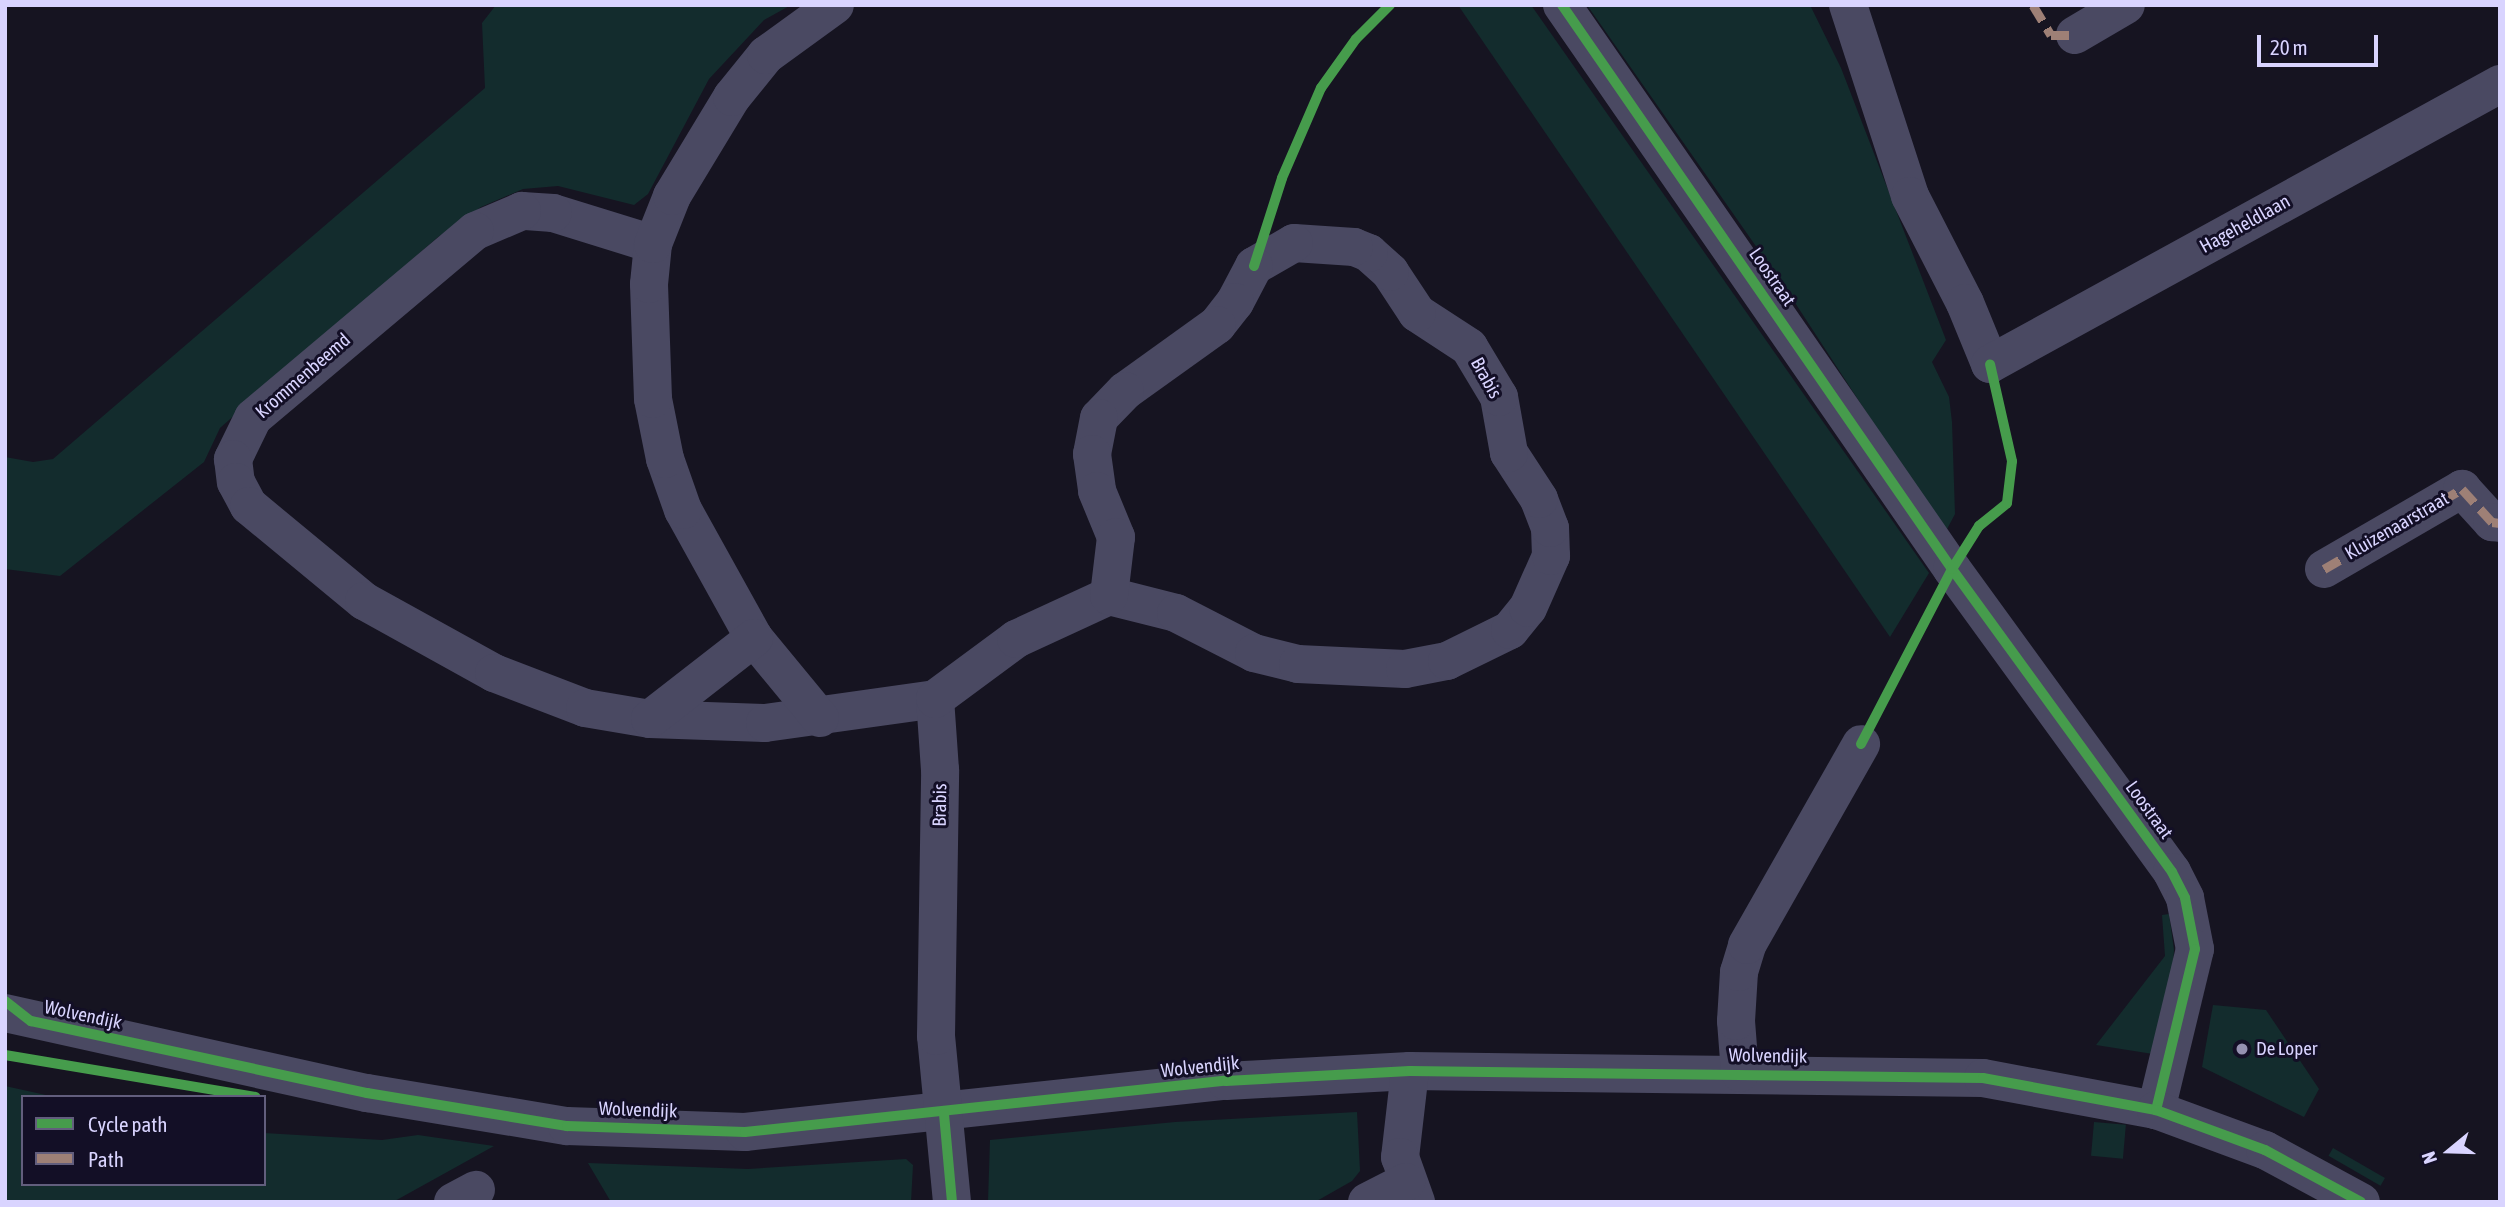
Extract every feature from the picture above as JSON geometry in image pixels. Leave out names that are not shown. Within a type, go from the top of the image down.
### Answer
[{"type":"street","points":[[820,718],[754,638],[711,567],[682,510],[665,459],[648,338],[653,244],[672,196],[732,97],[766,55],[835,5]]},
{"type":"street","name":"Loostraat","points":[[1562,5],[1952,569],[2172,872],[2185,898],[2194,948],[2156,1110]]},
{"type":"street","name":"Hageheldlaan","points":[[1848,5],[1910,196],[1965,303],[1990,364],[2500,84]]},
{"type":"street","points":[[2076,35],[2126,5]]},
{"type":"street","name":"Krommenbeemd","points":[[653,244],[553,213],[522,211],[493,221],[446,252],[253,418],[233,459],[236,482],[249,506],[364,601],[535,692],[585,708],[650,719],[765,723],[820,718],[935,699]]},
{"type":"street","name":"Brabis","points":[[1294,243],[1354,247],[1369,253],[1390,272],[1417,313],[1469,347],[1499,397],[1509,453],[1539,499],[1550,528],[1551,556],[1544,580],[1510,630],[1447,661],[1405,669],[1298,664],[1254,653],[1176,613],[1109,596],[1116,537],[1097,491],[1092,454],[1099,418],[1125,391],[1217,325],[1235,302],[1254,266],[1294,243]]},
{"type":"street","name":"Kluizenaarstraat","points":[[2324,569],[2462,489],[2492,522],[2500,523]]},
{"type":"street","points":[[935,699],[1046,622],[1109,596]]},
{"type":"street","points":[[650,719],[754,638]]},
{"type":"street","name":"Brabis","points":[[935,699],[940,770],[936,1036],[952,1202]]},
{"type":"street","points":[[1740,1073],[1736,1021],[1739,972],[1747,946],[1861,744]]},
{"type":"street","name":"Wolvendijk","points":[[5,1013],[367,1093],[567,1126],[745,1132],[944,1114],[1226,1081],[1410,1071],[1983,1078],[2156,1110],[2264,1150],[2361,1202]]},
{"type":"street","points":[[1367,1202],[1411,1192],[1400,1157],[1410,1071]]},
{"type":"green space","points":[[496,5],[791,5],[764,20],[709,79],[648,194],[634,205],[558,186],[523,189],[481,207],[438,237],[220,428],[204,462],[60,576],[5,569],[5,457],[33,462],[53,459],[485,88],[482,23]]},
{"type":"green space","points":[[1458,5],[1531,5],[1929,573],[1890,637]]},
{"type":"green space","points":[[1587,5],[1810,5],[1841,68],[1946,340],[1932,362],[1949,397],[1952,422],[1955,514],[1945,533],[1788,292]]},
{"type":"green space","points":[[2169,914],[2174,950],[2172,976],[2153,1054],[2096,1045],[2165,956],[2162,915]]},
{"type":"green space","points":[[2213,1005],[2266,1010],[2319,1089],[2304,1117],[2202,1067]]},
{"type":"green space","points":[[5,1086],[46,1095],[21,1095],[21,1186],[266,1186],[266,1133],[382,1140],[418,1135],[494,1146],[393,1202],[5,1202]]},
{"type":"green space","points":[[1357,1112],[1360,1171],[1352,1181],[1315,1202],[988,1202],[990,1140],[1175,1122]]},
{"type":"green space","points":[[2094,1122],[2126,1125],[2123,1159],[2091,1156]]},
{"type":"green space","points":[[2333,1148],[2385,1178],[2380,1186],[2328,1156]]},
{"type":"green space","points":[[906,1159],[913,1165],[911,1202],[611,1202],[588,1163],[748,1169]]},
{"type":"marked path","points":[[2033,5],[2051,35],[2075,35]]},
{"type":"marked path","points":[[2324,569],[2462,489],[2492,522],[2500,523]]},
{"type":"cycle path","points":[[1254,266],[1282,178],[1321,88],[1356,39],[1390,5]]},
{"type":"cycle path","points":[[1562,5],[1952,569],[2172,872],[2185,898],[2195,949],[2156,1110]]},
{"type":"cycle path","points":[[1861,744],[1952,569],[1979,526],[2007,503],[2012,461],[1990,364]]},
{"type":"cycle path","points":[[5,1001],[31,1021],[367,1093],[567,1126],[745,1132],[1226,1081],[1410,1071],[1983,1078],[2156,1110],[2265,1150],[2361,1202]]},
{"type":"cycle path","points":[[5,1055],[244,1095]]},
{"type":"cycle path","points":[[944,1114],[952,1202]]},
{"type":"place","name":"De Loper","points":[[2242,1049]]}]
